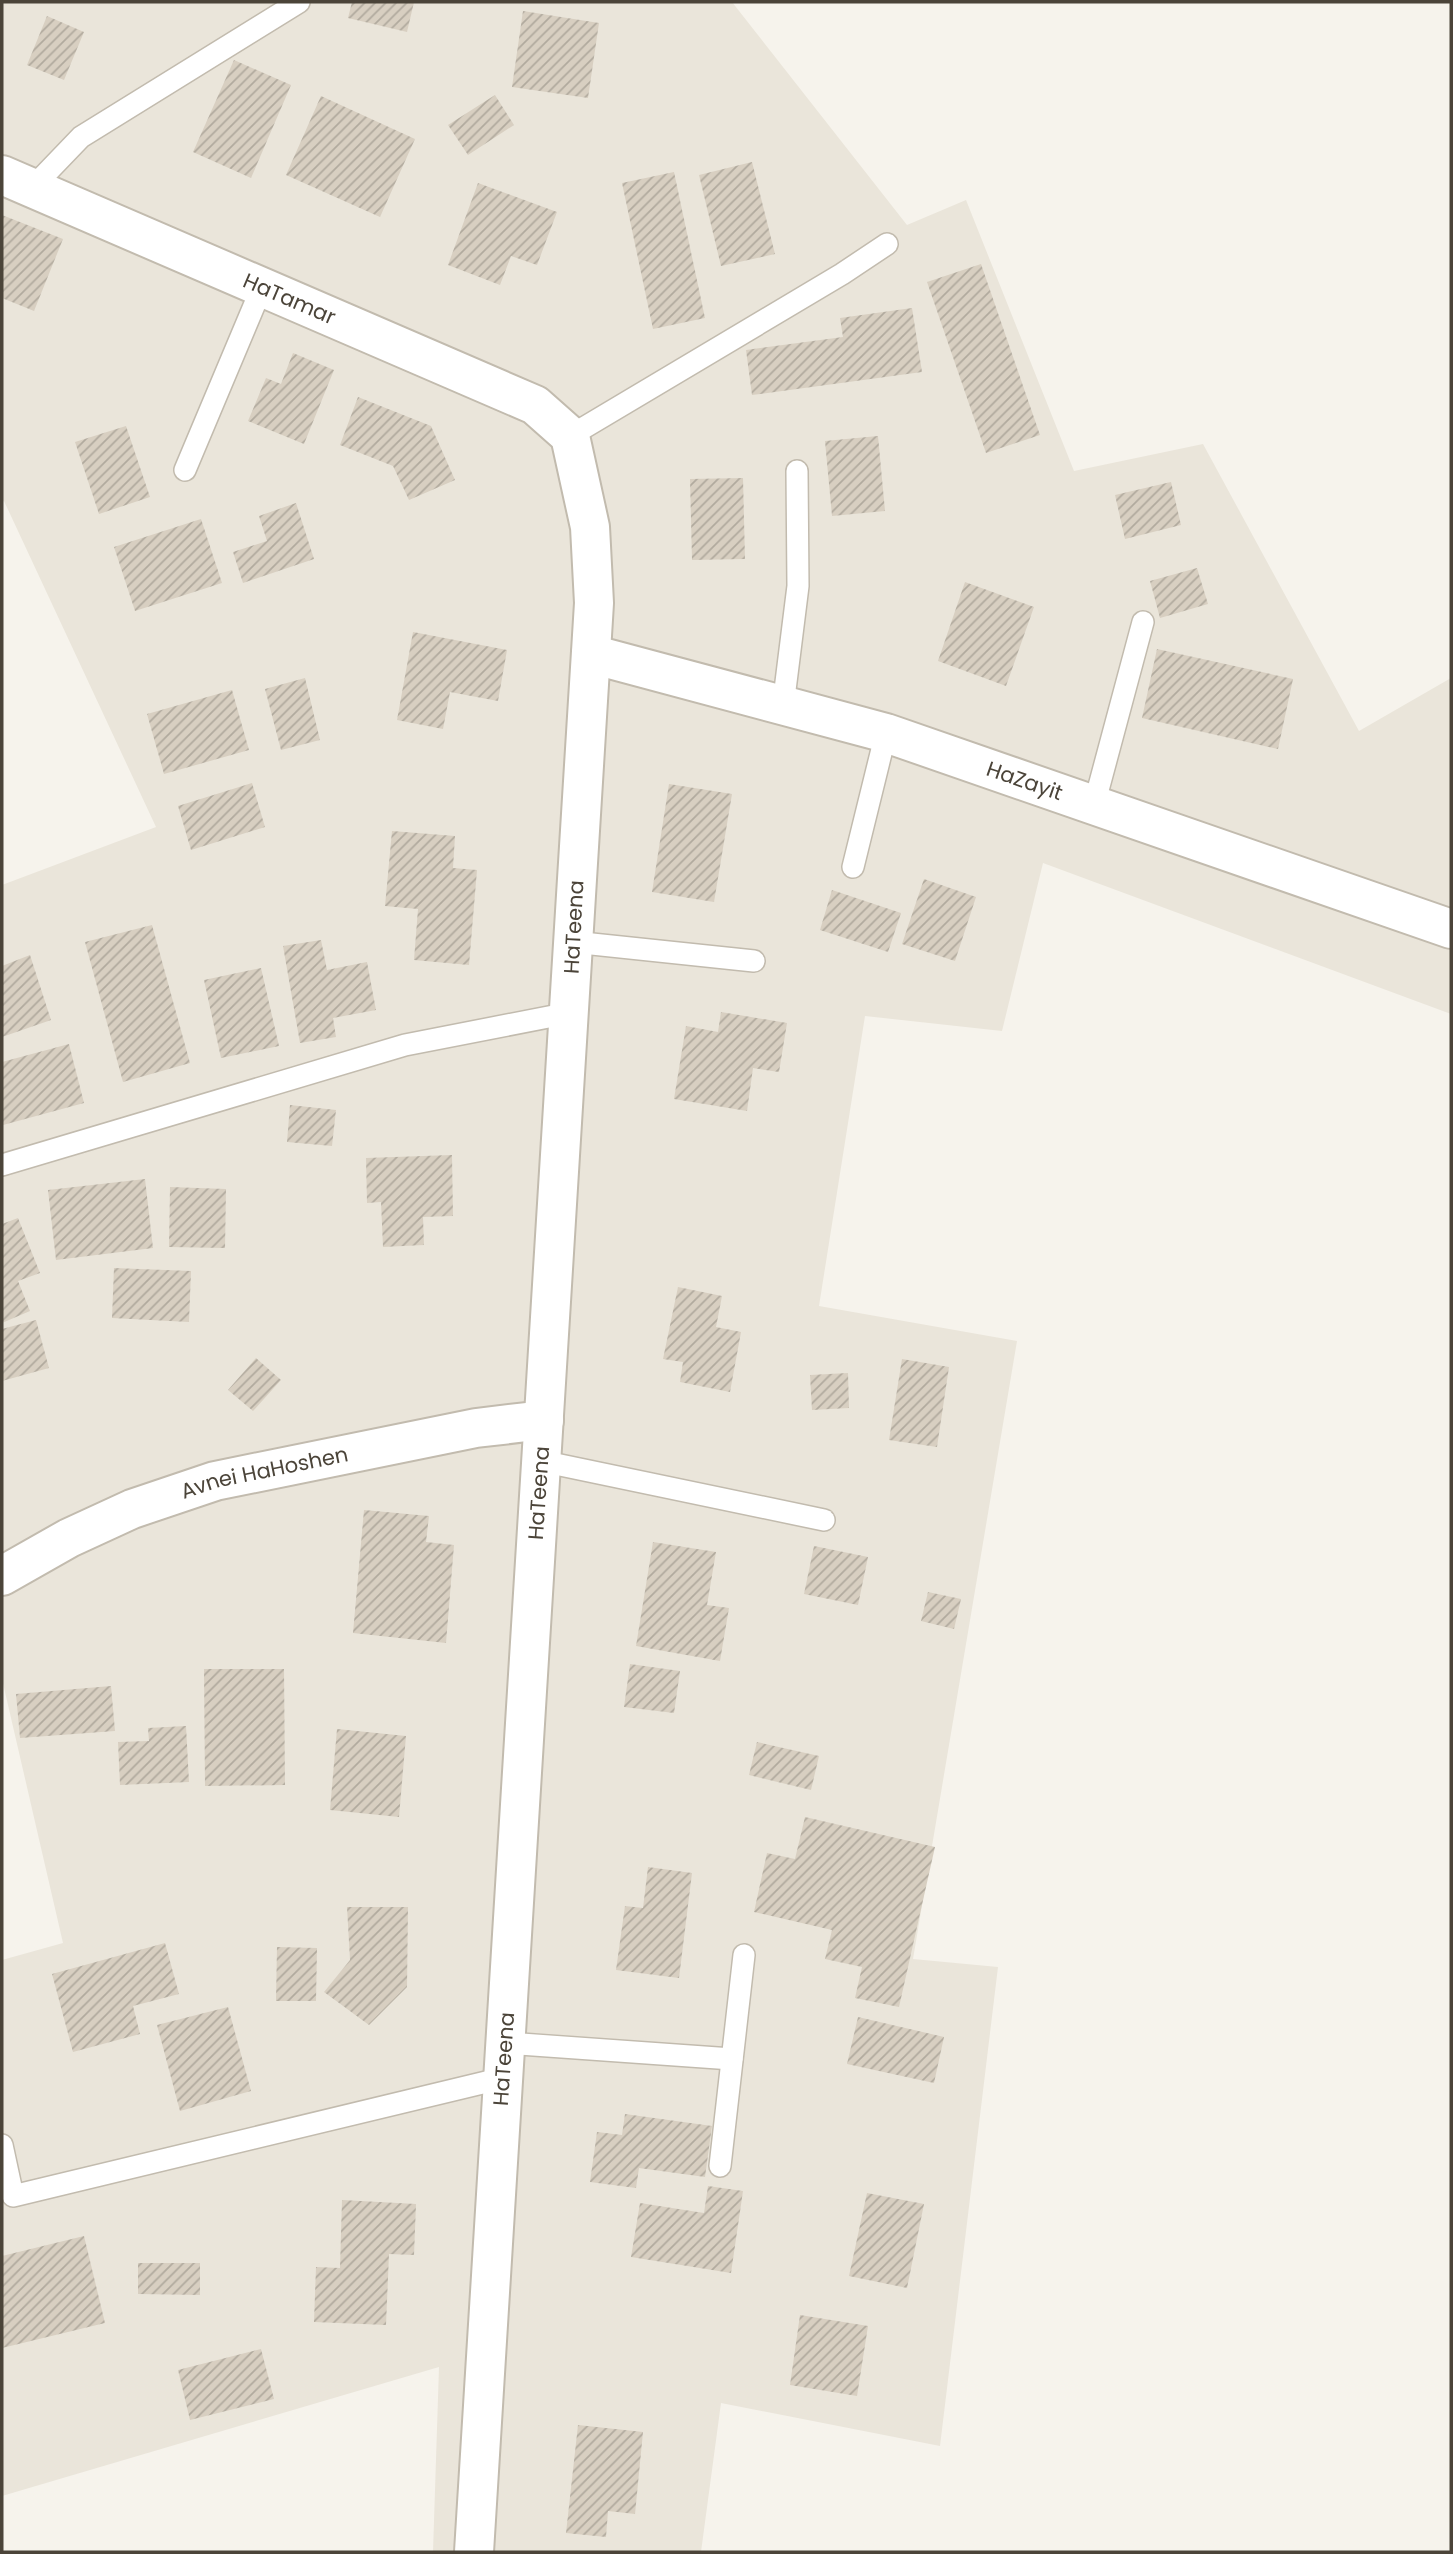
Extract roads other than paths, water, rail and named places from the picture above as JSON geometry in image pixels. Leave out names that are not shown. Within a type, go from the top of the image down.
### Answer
[{"type":"street","name":"HaTamar","points":[[17,181],[535,405],[570,436]]},
{"type":"street","name":"HaTeena","points":[[474,2552],[594,603],[590,527],[570,436]]},
{"type":"street","name":"HaZayit","points":[[591,654],[886,733],[1451,929]]},
{"type":"street","name":"Avnei HaHoshen","points":[[2,1576],[69,1538],[132,1509],[215,1481],[476,1428],[544,1420]]},
{"type":"lane","points":[[17,181],[81,137],[299,2]]},
{"type":"lane","points":[[570,436],[842,274],[887,244]]},
{"type":"lane","points":[[185,470],[262,287]]},
{"type":"lane","points":[[783,706],[798,586],[797,471]]},
{"type":"lane","points":[[1094,806],[1143,622]]},
{"type":"lane","points":[[853,867],[886,733]]},
{"type":"lane","points":[[573,943],[754,961]]},
{"type":"lane","points":[[2,1165],[405,1045],[569,1013]]},
{"type":"lane","points":[[541,1461],[824,1520]]},
{"type":"lane","points":[[720,2166],[744,1955]]},
{"type":"lane","points":[[2,2145],[13,2196],[504,2061],[732,2059]]}]
